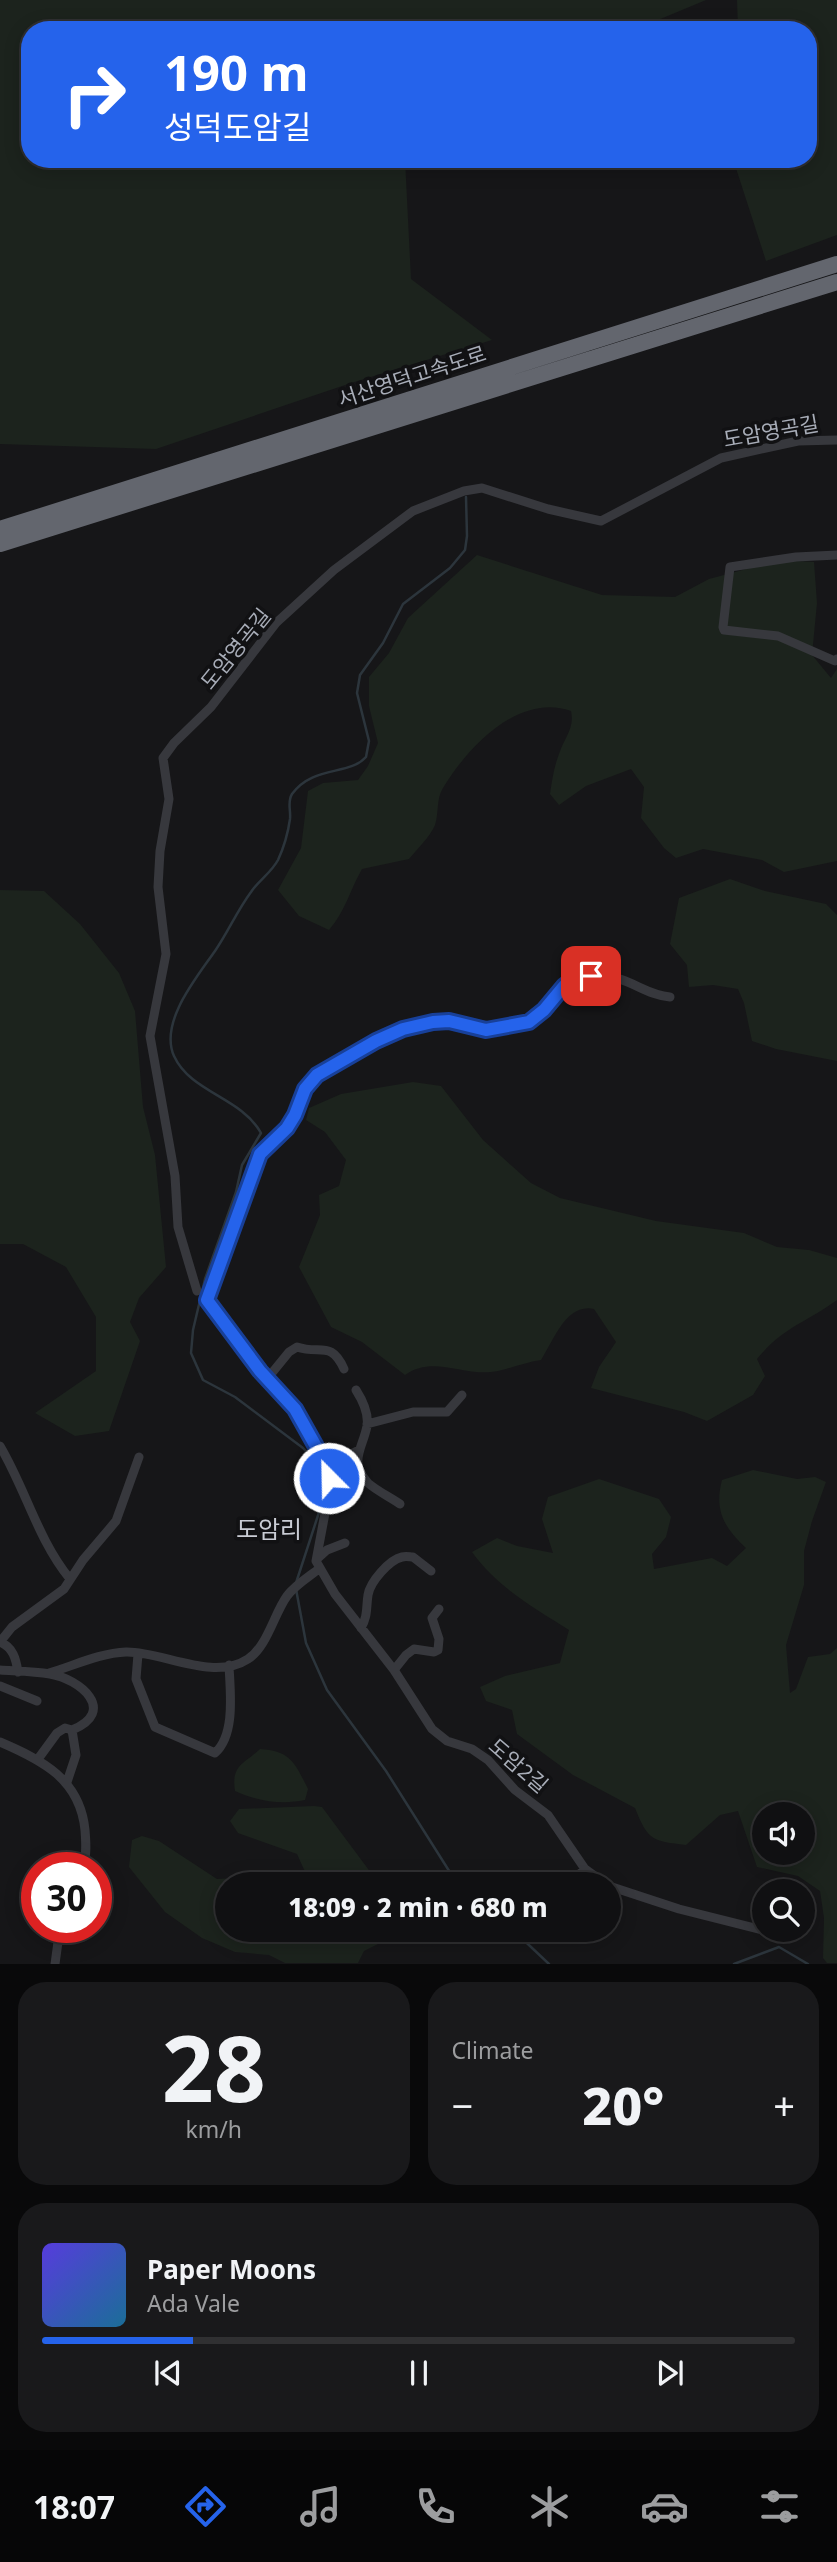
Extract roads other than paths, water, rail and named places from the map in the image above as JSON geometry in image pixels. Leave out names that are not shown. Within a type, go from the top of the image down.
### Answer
[{"type":"highway","name":"서산영덕고속도로","points":[[0,529],[837,264]]},
{"type":"highway","name":"서산영덕고속도로","points":[[0,544],[837,282]]},
{"type":"street","name":"도암영곡길","points":[[197,1291],[178,1227],[176,1176],[150,1036],[166,954],[158,887],[160,851],[169,799],[163,764],[166,753],[211,707],[276,623],[334,570],[413,511],[464,491],[482,488],[548,509],[601,521],[628,504],[721,458],[798,442],[837,440]]},
{"type":"street","points":[[837,555],[796,557],[730,567],[723,626],[724,630],[778,636],[835,662],[837,659]]},
{"type":"street","points":[[318,1564],[329,1492],[326,1466],[295,1409],[267,1379],[207,1300],[260,1154],[287,1128],[305,1089],[317,1075],[376,1041],[403,1029],[449,1021],[486,1030],[529,1022],[572,980],[591,976],[617,977],[649,992],[670,997]]},
{"type":"street","points":[[267,1379],[289,1352],[297,1347],[305,1350],[328,1349],[335,1353],[344,1368]]},
{"type":"street","points":[[356,1390],[365,1403],[367,1424],[357,1451],[361,1473],[367,1481],[400,1504]]},
{"type":"street","points":[[367,1424],[413,1412],[447,1412],[462,1395]]},
{"type":"street","points":[[0,1446],[20,1482],[54,1559],[71,1579]]},
{"type":"street","points":[[326,1466],[357,1451]]},
{"type":"street","points":[[18,1672],[14,1655],[8,1646],[0,1643],[12,1627],[54,1598],[116,1521],[139,1457]]},
{"type":"street","points":[[49,1674],[104,1656],[128,1652],[192,1665],[229,1665],[249,1659],[288,1595],[302,1583],[327,1550],[345,1543]]},
{"type":"street","points":[[361,1628],[367,1617],[369,1591],[376,1579],[393,1562],[401,1557],[413,1557],[431,1571]]},
{"type":"street","name":"도암2길","points":[[318,1564],[335,1594],[394,1670],[432,1729],[447,1741],[480,1754],[515,1790],[548,1815],[589,1872]]},
{"type":"street","points":[[394,1670],[414,1649],[434,1652],[438,1650],[439,1639],[432,1618],[439,1609]]},
{"type":"street","points":[[138,1654],[136,1679],[155,1727],[215,1753],[223,1746],[226,1733],[230,1707],[229,1665]]},
{"type":"street","points":[[0,1670],[49,1674],[78,1686],[95,1706],[95,1713],[88,1723],[72,1730],[65,1728],[57,1733],[38,1759]]},
{"type":"street","points":[[0,1686],[37,1700]]},
{"type":"street","points":[[67,1782],[76,1755],[72,1730]]},
{"type":"street","points":[[0,1742],[38,1759],[67,1782],[78,1801],[84,1821],[85,1852]]},
{"type":"street","points":[[582,1872],[585,1869]]},
{"type":"street","name":"도암2길","points":[[621,1890],[679,1909],[752,1927]]},
{"type":"street","points":[[55,1964],[58,1943]]},
{"type":"waterway","points":[[296,1583],[323,1500],[321,1476],[313,1459],[303,1448],[235,1397],[203,1380],[191,1353],[193,1330],[205,1279],[236,1192],[242,1165],[261,1133],[241,1111],[192,1079],[182,1068],[174,1056],[172,1029],[190,987],[220,944],[246,899],[278,860],[288,829],[292,794],[310,779],[350,767],[366,757],[369,741],[357,693],[360,675],[383,643],[403,604],[450,568],[465,550],[466,497]]},
{"type":"waterway","points":[[296,1589],[306,1643],[327,1690],[386,1771],[450,1872]]},
{"type":"waterway","points":[[526,1942],[549,1964]]},
{"type":"waterway","points":[[734,1964],[779,1947],[808,1964]]},
{"type":"district","name":"도암리","points":[[269,1530]]}]
